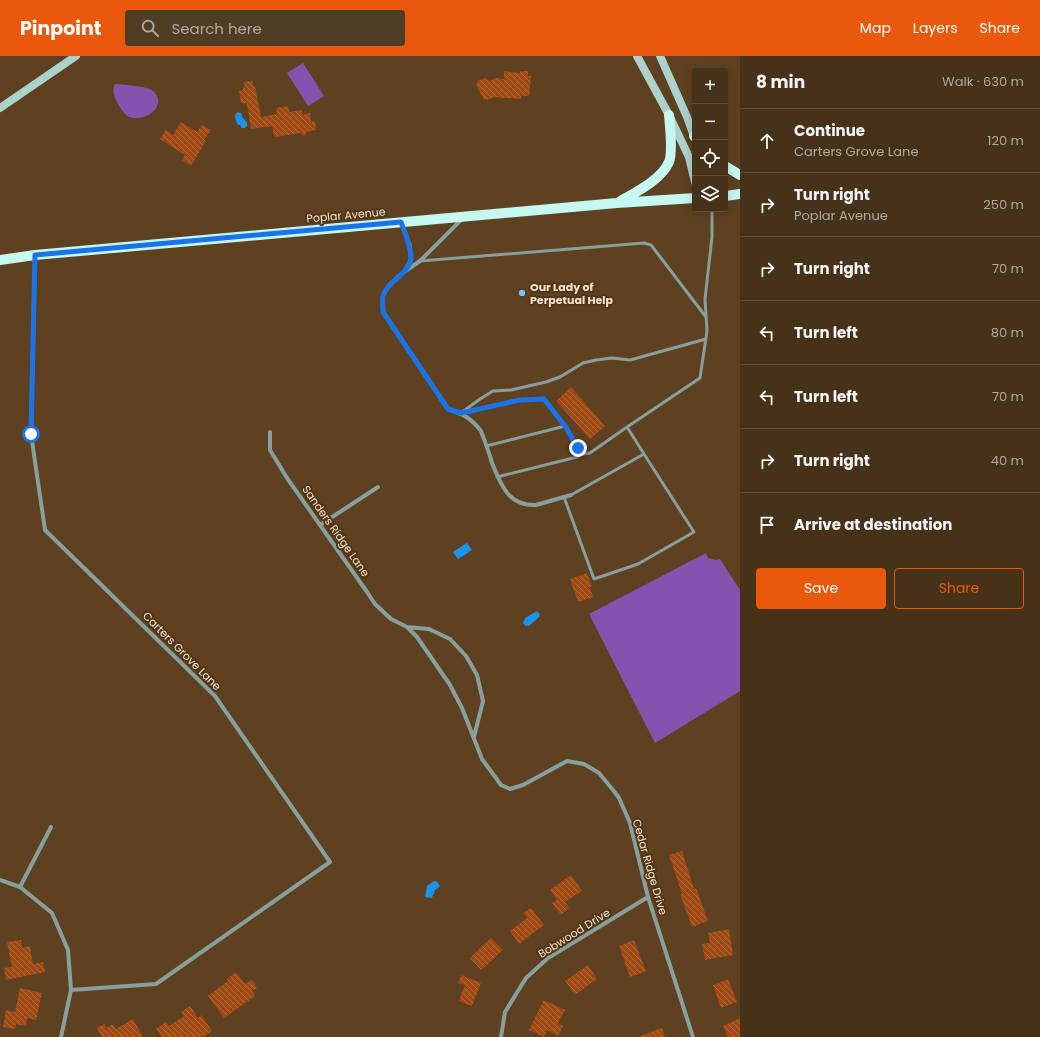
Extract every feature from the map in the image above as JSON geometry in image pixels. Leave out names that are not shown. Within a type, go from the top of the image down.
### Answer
[{"type":"main road","points":[[617,203],[643,188],[660,175],[670,161],[671,139],[669,116]]},
{"type":"main road","points":[[728,168],[740,175]]},
{"type":"main road","points":[[728,196],[740,194]]},
{"type":"main road","name":"Poplar Avenue","points":[[0,260],[35,255],[465,216],[692,198]]},
{"type":"street","points":[[637,56],[690,157],[694,176]]},
{"type":"street","points":[[660,56],[692,130]]},
{"type":"street","points":[[0,108],[73,57]]},
{"type":"street","points":[[465,216],[420,261],[391,283],[383,295],[383,312],[448,409],[461,413],[481,431],[497,477],[505,492],[522,503],[536,505],[571,495]]},
{"type":"street","points":[[401,222],[410,246],[411,260],[404,272]]},
{"type":"street","name":"Carters Grove Lane","points":[[35,255],[31,434],[45,530],[215,696],[330,862],[156,984],[71,990]]},
{"type":"street","name":"Sanders Ridge Lane","points":[[270,432],[270,450],[287,478],[375,604],[391,619],[407,628],[417,636],[450,685],[462,708],[482,759]]},
{"type":"street","points":[[320,525],[378,487]]},
{"type":"street","name":"Sanders Ridge Lane","points":[[407,628],[429,629],[450,639],[466,656],[477,675],[483,700],[474,737]]},
{"type":"street","name":"Cedar Ridge Drive","points":[[482,759],[501,785],[510,789],[523,785],[567,761],[584,764],[599,773],[619,798],[630,823],[648,898],[693,1037]]},
{"type":"street","points":[[20,887],[51,827]]},
{"type":"street","points":[[0,880],[20,887],[52,913],[68,950],[71,990],[61,1037]]},
{"type":"street","name":"Bobwood Drive","points":[[501,1037],[505,1012],[526,978],[548,958],[648,898]]},
{"type":"lane","points":[[497,477],[577,458],[582,454],[590,453],[700,378],[707,331],[705,299],[712,237],[712,212]]},
{"type":"lane","points":[[420,261],[644,243],[651,245],[654,248],[706,317]]},
{"type":"lane","points":[[461,413],[493,391],[511,390],[546,382],[560,377],[583,363],[612,358],[630,360],[706,339]]},
{"type":"lane","points":[[461,413],[520,400],[544,399],[565,426],[582,454]]},
{"type":"lane","points":[[486,446],[565,426]]},
{"type":"lane","points":[[564,497],[594,579],[638,564],[694,532],[627,427]]},
{"type":"lane","points":[[571,495],[644,454]]},
{"type":"shaded area","points":[[303,63],[324,96],[308,106],[287,73]]},
{"type":"shaded area","points":[[115,84],[136,86],[154,91],[157,96],[157,107],[149,115],[143,117],[137,118],[126,115],[115,98]]},
{"type":"shaded area","points":[[706,553],[708,558],[716,560],[720,559],[740,590],[740,691],[655,743],[589,614]]},
{"type":"water","points":[[237,112],[241,113],[247,123],[245,128],[241,128],[236,121],[235,116]]},
{"type":"water","points":[[467,543],[472,550],[458,559],[453,552]]},
{"type":"water","points":[[537,611],[540,614],[539,617],[529,626],[526,626],[523,623],[525,618]]},
{"type":"water","points":[[436,881],[440,886],[435,890],[432,898],[425,897],[427,886]]},
{"type":"building","points":[[504,71],[520,73],[520,71],[528,71],[528,76],[531,76],[529,96],[521,96],[521,99],[494,97],[484,100],[476,84],[478,83],[477,81],[485,78],[489,81],[495,78],[504,79]]},
{"type":"building","points":[[253,81],[261,117],[277,114],[276,108],[288,106],[289,112],[302,110],[302,115],[310,113],[311,122],[315,121],[316,130],[307,132],[304,136],[301,133],[275,137],[272,126],[251,129],[247,105],[246,103],[241,103],[239,91],[243,90],[243,87],[245,87],[244,82]]},
{"type":"building","points":[[181,122],[197,132],[202,125],[211,130],[204,140],[206,141],[191,166],[182,160],[185,155],[160,139],[166,130],[173,135]]},
{"type":"building","points":[[571,387],[605,426],[590,439],[556,401]]},
{"type":"building","points":[[587,573],[592,586],[590,587],[593,597],[578,602],[570,579]]},
{"type":"building","points":[[682,851],[694,889],[696,888],[708,921],[692,927],[680,894],[682,894],[669,855]]},
{"type":"building","points":[[571,875],[582,891],[565,902],[569,908],[561,915],[552,903],[557,900],[550,890]]},
{"type":"building","points":[[531,908],[544,925],[519,944],[510,931],[527,918],[523,913]]},
{"type":"building","points":[[729,929],[733,955],[705,960],[702,944],[710,943],[708,933]]},
{"type":"building","points":[[491,938],[503,950],[481,970],[470,958]]},
{"type":"building","points":[[21,940],[22,948],[30,946],[33,964],[43,962],[45,972],[6,980],[4,968],[12,967],[7,942]]},
{"type":"building","points":[[634,940],[646,971],[630,977],[619,946]]},
{"type":"building","points":[[588,965],[597,979],[575,995],[565,981]]},
{"type":"building","points":[[236,972],[245,984],[252,980],[257,988],[252,991],[255,996],[224,1018],[208,996],[228,981],[227,979]]},
{"type":"building","points":[[461,975],[481,983],[472,1006],[459,1001],[465,985],[458,983]]},
{"type":"building","points":[[728,979],[737,1002],[721,1008],[713,985]]},
{"type":"building","points":[[20,988],[42,993],[36,1020],[27,1018],[26,1026],[16,1024],[15,1029],[3,1027],[6,1010],[15,1012]]},
{"type":"building","points":[[544,1000],[565,1010],[558,1023],[563,1026],[558,1036],[547,1030],[544,1037],[529,1030]]},
{"type":"building","points":[[190,1006],[198,1018],[201,1015],[212,1031],[203,1037],[162,1037],[156,1029],[166,1022],[169,1026],[184,1016],[181,1012]]},
{"type":"building","points":[[740,1018],[740,1037],[728,1037],[723,1026]]},
{"type":"building","points":[[133,1019],[143,1037],[102,1037],[97,1028],[104,1024],[107,1028],[113,1024],[116,1029]]},
{"type":"building","points":[[662,1028],[665,1037],[640,1037],[640,1036]]},
{"type":"place","name":"Our Lady of Perpetual Help","points":[[522,293]]},
{"type":"route","points":[[31,434],[35,255],[401,222],[410,246],[411,260],[404,272],[391,283],[383,295],[383,312],[448,409],[461,413],[520,400],[544,399],[565,426],[578,448]]}]
